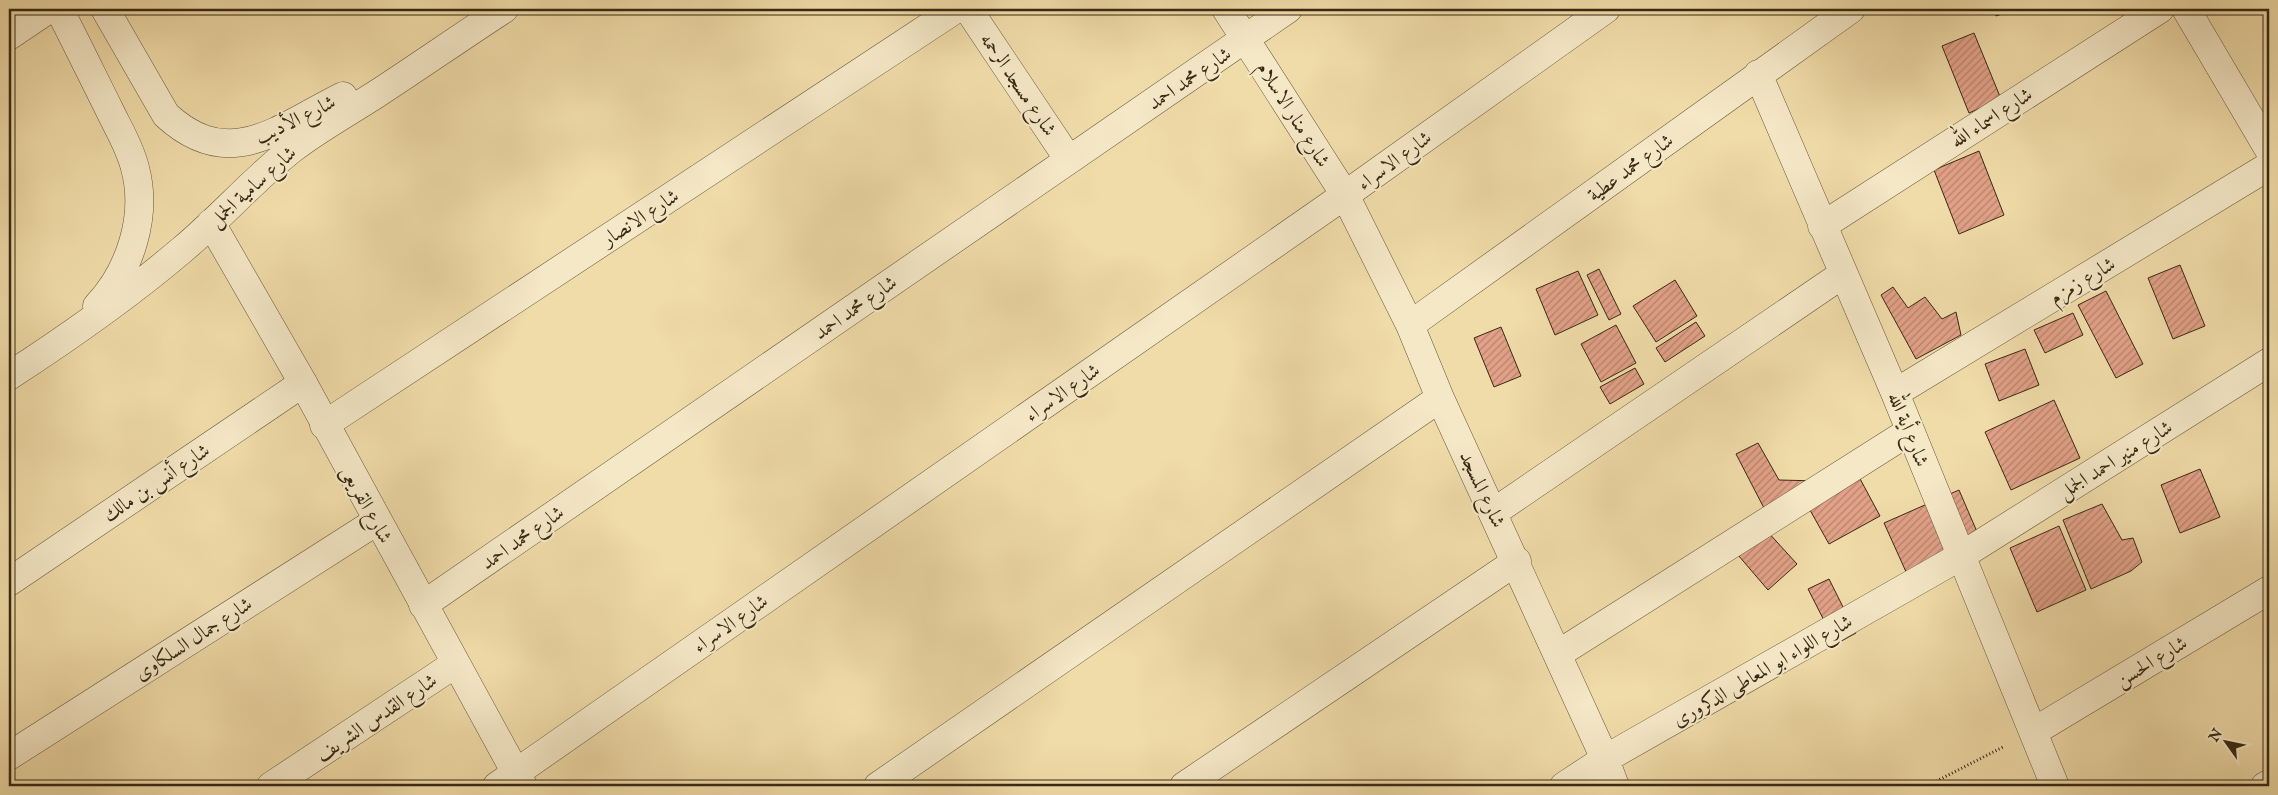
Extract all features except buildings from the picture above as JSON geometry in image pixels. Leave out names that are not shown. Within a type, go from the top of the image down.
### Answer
[{"type":"street","points":[[9,36],[49,9]]},
{"type":"street","points":[[60,9],[125,141],[135,168],[139,191],[135,236],[128,258],[118,279],[105,298],[69,337]]},
{"type":"street","name":"شارع الأديب","points":[[105,9],[166,115],[196,137],[215,142],[234,144],[253,141],[359,88],[402,77]]},
{"type":"street","name":"شارع الانصار","points":[[324,425],[956,9]]},
{"type":"street","name":"شارع مسجد الرحمه","points":[[968,9],[1069,160]]},
{"type":"street","name":"شارع منار الاسلام","points":[[1226,9],[1345,195]]},
{"type":"street","name":"شارع محمد احمد","points":[[423,605],[1288,9]]},
{"type":"street","name":"شارع الاسراء","points":[[512,781],[1606,9]]},
{"type":"street","name":"شارع محمد عطية","points":[[1410,325],[1851,9]]},
{"type":"street","name":"شارع اسماء الله","points":[[1822,226],[2160,9]]},
{"type":"street","points":[[2186,9],[2269,150]]},
{"type":"street","name":"شارع سامية الجمل","points":[[9,376],[69,337],[145,280],[185,247],[254,180],[293,148],[500,10]]},
{"type":"street","name":"شارع أية الله","points":[[1758,74],[1895,393],[2055,786]]},
{"type":"street","name":"شارع زمزم","points":[[1895,393],[2269,166]]},
{"type":"street","name":"شارع المسجد","points":[[1345,195],[1410,325],[1440,398],[1494,512],[1605,759],[1615,786]]},
{"type":"street","name":"شارع القريعى","points":[[211,223],[303,383],[324,425],[455,664],[512,781]]},
{"type":"street","points":[[1494,512],[1843,274]]},
{"type":"street","name":"شارع منير احمد الجمل","points":[[1961,556],[2269,362]]},
{"type":"street","name":"شارع أنس بن مالك","points":[[9,582],[303,383]]},
{"type":"street","points":[[878,786],[1440,398]]},
{"type":"street","points":[[1558,654],[1910,431]]},
{"type":"street","name":"شارع جمال السلكاوى","points":[[9,756],[377,521]]},
{"type":"street","name":"شارع اللواء ابو المعاطى الدكرورى","points":[[1564,786],[1605,759],[1961,556]]},
{"type":"street","points":[[1184,786],[1516,562]]},
{"type":"street","name":"شارع الحسن","points":[[2033,732],[2269,590]]},
{"type":"street","name":"شارع القدس الشريف","points":[[271,786],[455,664]]},
{"type":"path","points":[[1927,786],[2033,732]]}]
